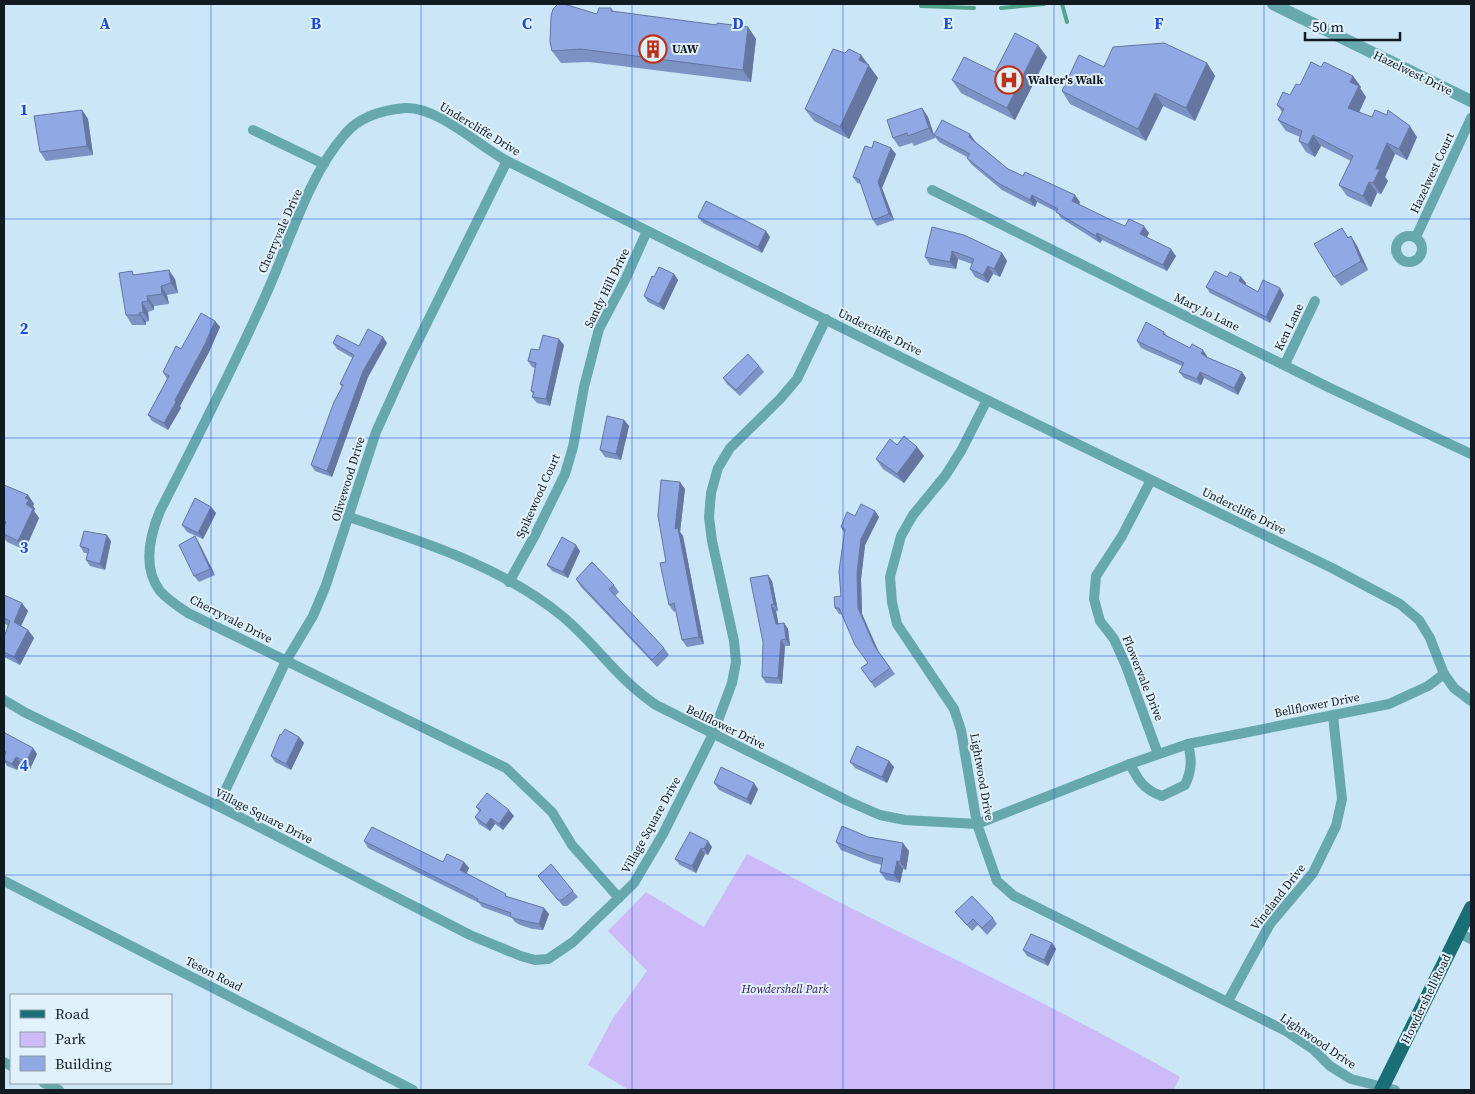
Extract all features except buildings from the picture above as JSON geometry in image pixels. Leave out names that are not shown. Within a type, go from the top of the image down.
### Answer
[{"type":"main road","name":"Howdershell Road","points":[[1386,1089],[1465,936],[1471,908]]},
{"type":"street","name":"Hazelwest Drive","points":[[1274,4],[1471,101]]},
{"type":"street","name":"Undercliffe Drive","points":[[324,164],[346,132],[359,121],[372,114],[404,108],[419,108],[434,115],[453,125],[486,150],[987,400],[1332,568],[1400,604],[1419,620],[1430,638],[1444,674],[1454,688],[1471,701]]},
{"type":"street","name":"Hazelwest Court","points":[[1416,238],[1471,118]]},
{"type":"street","points":[[253,130],[324,164]]},
{"type":"street","name":"Olivewood Drive","points":[[218,806],[286,662],[313,616],[350,517],[376,432],[409,359],[508,161]]},
{"type":"street","name":"Cherryvale Drive","points":[[324,164],[249,331],[160,510],[151,533],[149,554],[152,572],[160,590],[188,613],[506,768],[552,812],[572,845],[619,898]]},
{"type":"street","name":"Mary Jo Lane","points":[[932,190],[1471,454]]},
{"type":"street","name":"Sandy Hill Drive","points":[[584,387],[599,329],[626,278],[647,231]]},
{"type":"street","name":"Ken Lane","points":[[1285,364],[1315,301]]},
{"type":"street","name":"Village Square Drive","points":[[4,700],[24,712],[218,806],[470,935],[521,956],[535,960],[548,959],[560,952],[634,883],[646,864],[713,734],[732,683],[736,662],[734,641],[712,541],[709,517],[711,492],[718,468],[730,448],[780,399],[797,379],[826,319]]},
{"type":"street","name":"Spikewood Court","points":[[509,582],[536,535],[564,474],[573,447],[584,387]]},
{"type":"street","name":"Lightwood Drive","points":[[987,400],[957,458],[913,516],[901,536],[890,577],[892,602],[897,624],[954,708],[961,730],[977,824],[997,881],[1014,896],[1286,1031],[1313,1049],[1330,1066],[1344,1075],[1386,1089]]},
{"type":"street","name":"Flowervale Drive","points":[[1151,480],[1122,536],[1096,576],[1094,599],[1100,621],[1114,639],[1126,666],[1158,754]]},
{"type":"street","name":"Bellflower Drive","points":[[350,517],[454,554],[509,582],[562,616],[636,692],[656,705],[880,815],[928,822],[977,824],[1130,764],[1188,744],[1389,704],[1415,692],[1444,674]]},
{"type":"street","name":"Vineland Drive","points":[[1228,1001],[1270,924],[1313,873],[1336,826],[1342,799],[1333,716]]},
{"type":"street","points":[[1130,764],[1139,782],[1148,792],[1162,796],[1185,785],[1191,772],[1192,760],[1188,744]]},
{"type":"street","name":"Teson Road","points":[[4,881],[413,1090]]},
{"type":"street","points":[[46,1084],[59,1090]]},
{"type":"green space","name":"Howdershell Park","points":[[747,854],[1140,1054],[1180,1077],[1174,1090],[629,1090],[588,1065],[612,1020],[647,971],[608,931],[646,892],[704,927]]},
{"type":"waterway","points":[[1001,8],[1044,4]]},
{"type":"waterway","points":[[1062,4],[1067,22]]},
{"type":"waterway","points":[[921,6],[974,8]]},
{"type":"place","name":"UAW","points":[[653,49]]},
{"type":"place","name":"Walter's Walk","points":[[1009,80]]}]
